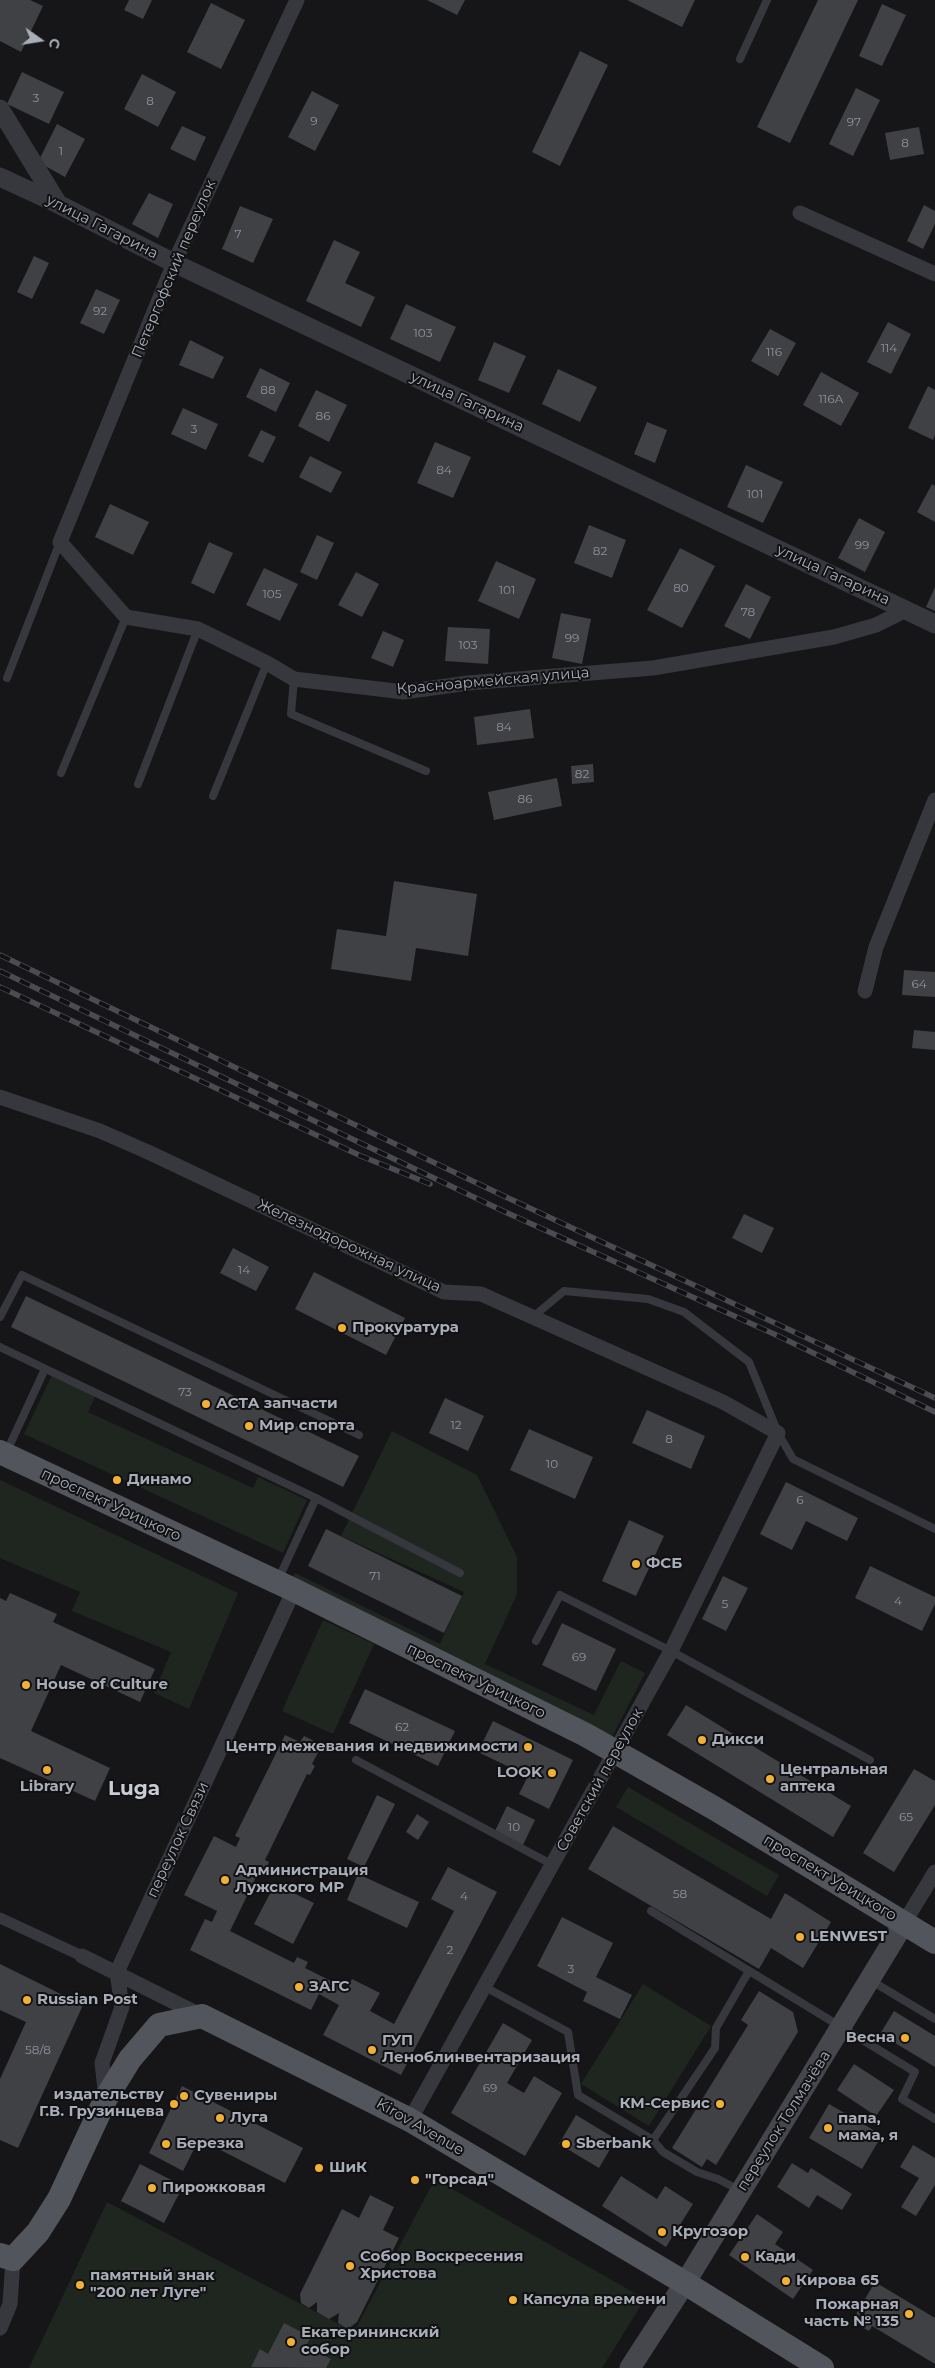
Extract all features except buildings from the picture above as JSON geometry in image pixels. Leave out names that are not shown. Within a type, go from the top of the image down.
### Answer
[{"type":"main road","name":"проспект Урицкого","points":[[3,1454],[285,1586],[615,1751],[714,1808],[935,1942]]},
{"type":"main road","name":"переулок Толмачёва","points":[[630,2368],[685,2283],[904,1924]]},
{"type":"main road","points":[[6,2257],[38,2232],[59,2199],[106,2098],[130,2059],[160,2025],[202,2016]]},
{"type":"main road","name":"Kirov Avenue","points":[[202,2016],[410,2120],[685,2283],[822,2368]]},
{"type":"street","name":"Петергофский переулок","points":[[60,542],[174,263],[297,0]]},
{"type":"street","points":[[0,109],[58,204]]},
{"type":"street","name":"улица Гагарина","points":[[0,177],[174,263],[935,624]]},
{"type":"street","points":[[800,213],[935,274]]},
{"type":"street","points":[[60,542],[126,616]]},
{"type":"street","name":"Красноармейская улица","points":[[126,616],[198,629],[267,662],[294,679],[404,692],[468,683],[653,668],[834,637],[876,625],[906,610]]},
{"type":"street","points":[[865,991],[876,947],[935,800]]},
{"type":"street","name":"Железнодорожная улица","points":[[0,1097],[100,1132],[148,1152],[444,1292],[481,1294],[534,1316],[723,1402],[778,1434]]},
{"type":"street","name":"Советский переулок","points":[[410,2120],[671,1651],[778,1434]]},
{"type":"street","name":"переулок Связи","points":[[117,1972],[285,1586]]},
{"type":"street","name":"переулок Толмачёва","points":[[904,1924],[935,1872]]},
{"type":"street","name":"Kirov Avenue","points":[[0,1918],[117,1972],[202,2016]]},
{"type":"street","points":[[106,2098],[102,2063],[122,2007],[117,1972]]},
{"type":"street","points":[[0,2328],[10,2304],[6,2257]]},
{"type":"lane","points":[[740,59],[767,0]]},
{"type":"lane","points":[[7,678],[60,542]]},
{"type":"lane","points":[[61,773],[126,616]]},
{"type":"lane","points":[[138,784],[198,629]]},
{"type":"lane","points":[[213,796],[267,662]]},
{"type":"lane","points":[[294,679],[291,714],[426,771]]},
{"type":"lane","points":[[0,1317],[22,1276],[359,1435]]},
{"type":"lane","points":[[534,1316],[564,1291],[648,1299],[684,1312],[750,1362],[778,1434],[793,1459],[935,1529]]},
{"type":"lane","points":[[0,1347],[316,1498],[460,1573]]},
{"type":"lane","points":[[3,1454],[45,1369]]},
{"type":"lane","points":[[285,1586],[316,1498]]},
{"type":"lane","points":[[536,1641],[560,1595],[671,1651],[870,1760]]},
{"type":"lane","points":[[356,1760],[553,1865]]},
{"type":"lane","points":[[651,1911],[915,2072],[902,2099],[935,2119]]},
{"type":"lane","points":[[653,2140],[715,2048],[716,2028],[749,1971]]},
{"type":"lane","points":[[870,1980],[935,2019]]},
{"type":"lane","points":[[485,1987],[568,2032],[578,2095],[653,2140],[663,2152],[697,2172],[718,2179],[740,2191]]},
{"type":"shaded area","points":[[52,1375],[96,1395],[88,1412],[253,1488],[258,1477],[307,1500],[283,1553],[24,1434]]},
{"type":"shaded area","points":[[392,1431],[477,1475],[517,1557],[517,1594],[485,1664],[594,1715],[621,1661],[645,1673],[608,1745],[287,1590],[295,1573],[440,1644],[464,1592],[341,1536]]},
{"type":"shaded area","points":[[0,1480],[238,1593],[189,1709],[154,1693],[171,1652],[72,1611],[80,1592],[0,1558]]},
{"type":"shaded area","points":[[323,1620],[374,1644],[333,1734],[282,1711]]},
{"type":"shaded area","points":[[628,1787],[779,1875],[767,1896],[616,1807]]},
{"type":"shaded area","points":[[643,1984],[711,2026],[649,2126],[581,2084]]},
{"type":"shaded area","points":[[435,2179],[645,2299],[602,2368],[29,2368],[107,2202],[354,2332]]},
{"type":"railway","points":[[0,955],[506,1197],[935,1398]]},
{"type":"railway","points":[[0,971],[503,1211],[774,1334],[935,1412]]},
{"type":"railway","points":[[0,987],[361,1156],[430,1184]]},
{"type":"place","name":"Прокуратура","points":[[342,1328]]},
{"type":"place","name":"АСТА запчасти","points":[[206,1404]]},
{"type":"place","name":"Мир спорта","points":[[249,1426]]},
{"type":"place","name":"Динамо","points":[[117,1480]]},
{"type":"place","name":"ФСБ","points":[[636,1564]]},
{"type":"place","name":"House of Culture","points":[[26,1685]]},
{"type":"place","name":"Дикси","points":[[702,1740]]},
{"type":"place","name":"Центр межевания и недвижимости","points":[[528,1747]]},
{"type":"place","name":"Library","points":[[47,1770]]},
{"type":"place","name":"LOOK","points":[[552,1773]]},
{"type":"place","name":"Центральная аптека","points":[[770,1779]]},
{"type":"place","name":"Администрация Лужского МР","points":[[225,1880]]},
{"type":"place","name":"LENWEST","points":[[800,1937]]},
{"type":"place","name":"ЗАГС","points":[[299,1987]]},
{"type":"place","name":"Russian Post","points":[[27,2000]]},
{"type":"place","name":"Весна","points":[[905,2038]]},
{"type":"place","name":"ГУП Леноблинвентаризация","points":[[372,2050]]},
{"type":"place","name":"Сувениры","points":[[184,2096]]},
{"type":"place","name":"издательству Г.В. Грузинцева","points":[[174,2104]]},
{"type":"place","name":"КМ-Сервис","points":[[720,2104]]},
{"type":"place","name":"Луга","points":[[220,2118]]},
{"type":"place","name":"папа, мама, я","points":[[828,2128]]},
{"type":"place","name":"Березка","points":[[166,2144]]},
{"type":"place","name":"Sberbank","points":[[566,2144]]},
{"type":"place","name":"ШиК","points":[[319,2168]]},
{"type":"place","name":"\"Горсад\"","points":[[415,2180]]},
{"type":"place","name":"Пирожковая","points":[[152,2188]]},
{"type":"place","name":"Кругозор","points":[[662,2232]]},
{"type":"place","name":"Кади","points":[[745,2257]]},
{"type":"place","name":"Собор Воскресения Христова","points":[[350,2266]]},
{"type":"place","name":"Кирова 65","points":[[786,2281]]},
{"type":"place","name":"памятный знак \"200 лет Луге\"","points":[[80,2285]]},
{"type":"place","name":"Капсула времени","points":[[513,2300]]},
{"type":"place","name":"Пожарная часть № 135","points":[[909,2314]]},
{"type":"place","name":"Екатерининский собор","points":[[291,2342]]},
{"type":"district","name":"Luga","points":[[134,1789]]}]
